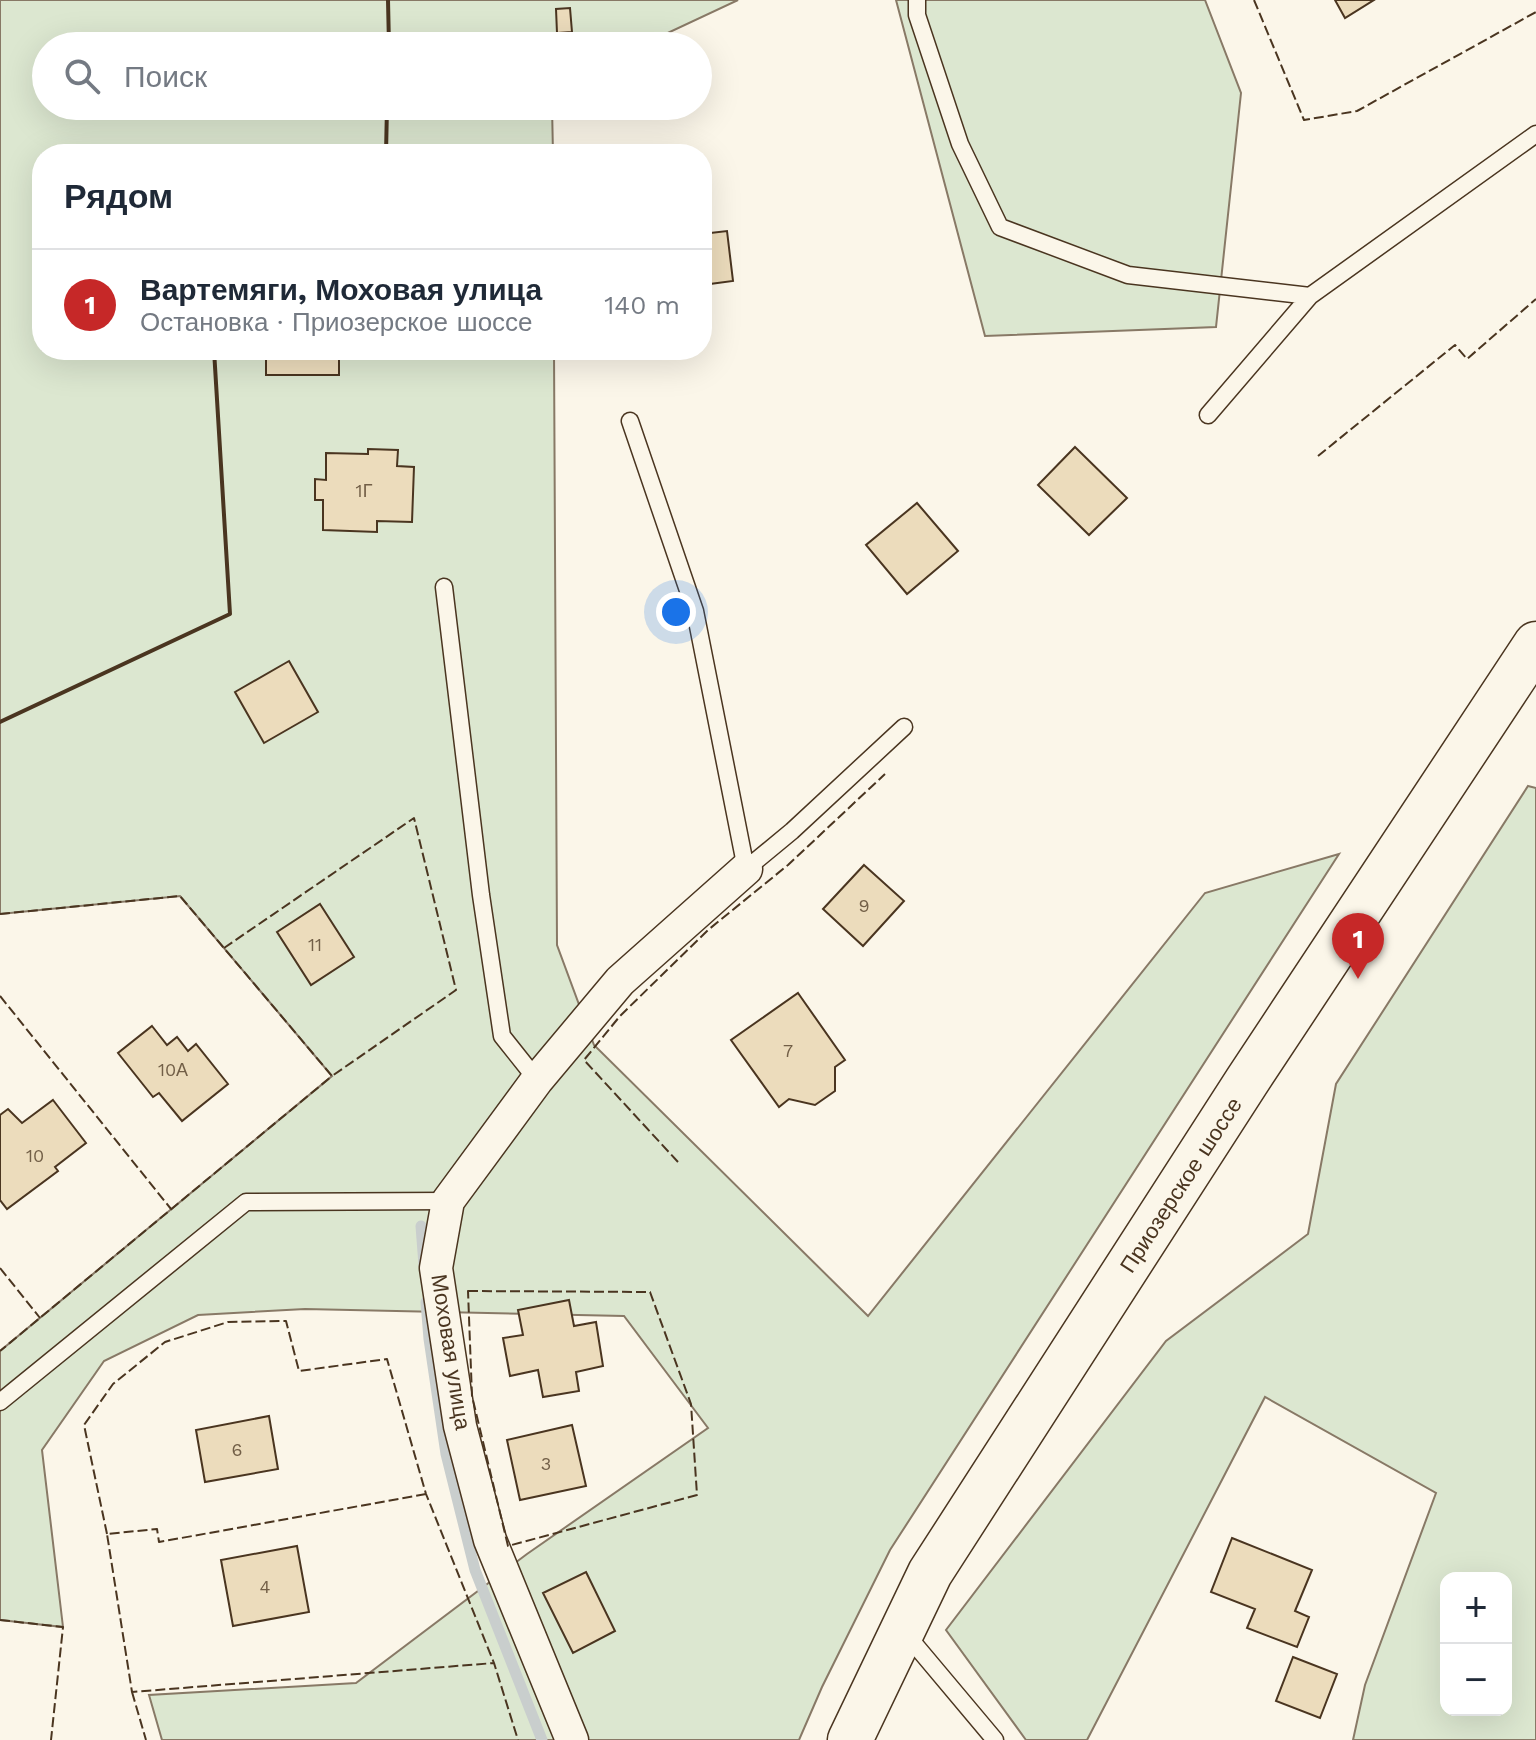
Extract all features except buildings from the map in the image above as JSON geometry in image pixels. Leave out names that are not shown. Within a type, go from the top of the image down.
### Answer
[{"type":"main road","name":"Приозерское шоссе","points":[[850,1740],[930,1573],[1247,1081],[1536,644]]},
{"type":"street","name":"Моховая улица","points":[[572,1740],[490,1540],[460,1426],[436,1268],[448,1201],[537,1080],[620,981],[746,869]]},
{"type":"lane","points":[[917,0],[917,15],[960,144],[1000,227],[1128,275],[1310,296]]},
{"type":"lane","points":[[1208,415],[1310,296],[1536,134]]},
{"type":"lane","points":[[630,421],[695,611],[746,869],[792,831],[904,727]]},
{"type":"lane","points":[[444,587],[481,895],[502,1036],[537,1080]]},
{"type":"lane","points":[[0,1402],[246,1202],[448,1201]]},
{"type":"lane","points":[[902,1629],[995,1740]]},
{"type":"green space","points":[[0,0],[738,0],[670,32],[32,32],[32,120],[552,120],[553,144],[32,144],[32,360],[554,360],[557,945],[594,1045],[868,1316],[1205,893],[1339,854],[890,1550],[799,1740],[162,1740],[149,1695],[356,1683],[527,1554],[708,1428],[624,1316],[305,1309],[198,1315],[104,1361],[42,1450],[63,1627],[0,1620],[0,1351],[332,1076],[180,896],[0,914]]},
{"type":"green space","points":[[896,0],[1205,0],[1241,93],[1216,327],[985,336]]},
{"type":"green space","points":[[1528,786],[1536,788],[1536,1740],[1353,1740],[1365,1685],[1436,1493],[1265,1397],[1087,1740],[1026,1740],[946,1630],[1166,1341],[1308,1234],[1336,1084]]},
{"type":"waterway","points":[[421,1226],[424,1265]]},
{"type":"waterway","points":[[426,1302],[446,1454],[475,1570],[542,1740]]},
{"type":"fence","points":[[1254,0],[1304,120],[1357,111],[1536,12]]},
{"type":"fence","points":[[1318,456],[1455,345],[1467,359],[1536,299]]},
{"type":"fence","points":[[678,1162],[584,1060],[620,1016],[708,930],[788,865],[885,774]]},
{"type":"fence","points":[[224,948],[414,818],[456,990],[332,1076]]},
{"type":"fence","points":[[0,914],[180,896],[332,1076],[0,1351]]},
{"type":"fence","points":[[0,996],[171,1209]]},
{"type":"fence","points":[[0,1268],[40,1318]]},
{"type":"fence","points":[[468,1291],[650,1292],[691,1404],[697,1495],[508,1546],[472,1396],[468,1291]]},
{"type":"fence","points":[[107,1534],[84,1425],[113,1384],[165,1342],[228,1322],[286,1321],[299,1371],[387,1359],[426,1494],[494,1663],[518,1740]]},
{"type":"fence","points":[[426,1494],[159,1542],[157,1529],[107,1534],[132,1692],[494,1663]]},
{"type":"fence","points":[[0,1620],[63,1627],[51,1740]]},
{"type":"fence","points":[[132,1692],[146,1740]]},
{"type":"wall","points":[[388,0],[389,32]]},
{"type":"wall","points":[[386,144],[387,120]]},
{"type":"wall","points":[[0,722],[230,614],[215,360]]},
{"type":"place","name":"Вартемяги, Моховая улица","points":[[1358,979]]}]
